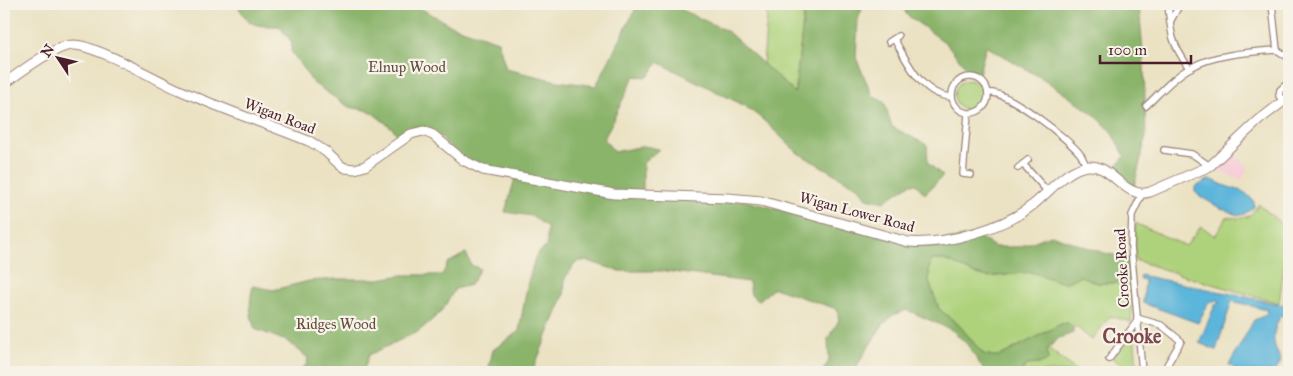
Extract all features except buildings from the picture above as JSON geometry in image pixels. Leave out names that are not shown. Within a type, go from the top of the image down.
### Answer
[{"type":"main road","name":"Wigan Road","points":[[4,84],[31,65],[61,48],[69,45],[79,45],[231,112],[311,142],[345,168],[355,169],[364,166],[407,136],[423,131],[433,135],[463,160],[484,170],[627,196]]},
{"type":"main road","points":[[1086,166],[1096,166],[1105,170],[1132,190],[1142,194],[1157,189],[1210,166],[1250,128],[1286,99]]},
{"type":"main road","name":"Wigan Lower Road","points":[[627,196],[728,198],[762,201],[908,242],[923,242],[963,235],[1002,223],[1027,209],[1071,173],[1086,166]]},
{"type":"street","points":[[1168,4],[1173,43],[1189,68]]},
{"type":"street","points":[[1170,22],[1180,4]]},
{"type":"street","points":[[1272,4],[1277,50]]},
{"type":"street","points":[[894,39],[920,82],[939,95],[952,97]]},
{"type":"street","points":[[1146,106],[1173,80],[1189,68],[1243,53],[1277,50],[1289,58]]},
{"type":"street","points":[[967,77],[979,79],[987,87],[987,104],[979,112],[968,114],[959,110],[952,97],[953,87],[957,82],[967,77]]},
{"type":"street","points":[[1286,99],[1279,96],[1280,90],[1289,82]]},
{"type":"street","points":[[988,93],[992,92],[1003,95],[1042,120],[1075,148],[1086,166]]},
{"type":"street","points":[[968,114],[963,174],[971,175]]},
{"type":"street","points":[[1164,150],[1192,154],[1210,166]]},
{"type":"street","points":[[1023,164],[1048,192]]},
{"type":"street","name":"Crooke Road","points":[[1142,194],[1134,208],[1131,246],[1142,372]]},
{"type":"street","points":[[1109,359],[1137,319],[1161,325],[1181,341],[1164,370]]},
{"type":"shaded area","points":[[1231,151],[1247,166],[1248,169],[1242,180],[1215,168]]},
{"type":"green space","name":"Elnup Wood","points":[[237,4],[413,4],[450,25],[498,41],[506,69],[557,81],[596,86],[638,4],[669,4],[727,31],[795,93],[805,4],[864,4],[858,19],[856,58],[873,97],[884,101],[892,127],[927,145],[928,163],[943,176],[925,194],[916,184],[910,184],[884,202],[867,198],[859,188],[798,153],[761,118],[745,106],[658,62],[648,77],[634,76],[604,139],[614,152],[644,146],[659,149],[643,163],[643,197],[746,201],[917,245],[975,235],[995,247],[1019,247],[1051,235],[1104,253],[1129,258],[1130,283],[1097,283],[1081,276],[1064,283],[1031,272],[987,277],[973,273],[950,262],[932,260],[929,268],[929,282],[939,309],[959,325],[983,354],[998,357],[1061,324],[1068,323],[1073,328],[1073,333],[1059,338],[1047,349],[1048,360],[1039,364],[1027,365],[1021,372],[985,372],[967,344],[952,330],[907,310],[893,315],[881,327],[853,372],[822,372],[829,361],[828,339],[839,320],[837,309],[774,288],[758,301],[751,295],[749,282],[665,271],[619,271],[588,261],[579,261],[565,278],[564,295],[532,372],[488,372],[493,350],[519,331],[528,282],[536,255],[547,246],[547,227],[532,216],[505,212],[517,172],[474,165],[459,156],[437,134],[429,129],[421,127],[411,129],[398,136],[392,128],[370,111],[349,107],[313,83],[291,51],[292,42],[279,26],[253,24],[241,12]]},
{"type":"green space","points":[[768,4],[805,4],[795,93],[763,64]]},
{"type":"green space","points":[[901,4],[1139,4],[1144,66],[1146,136],[1134,187],[1113,171],[1125,156],[1110,130],[1095,115],[1045,80],[986,46],[979,73],[968,70],[946,43],[907,15]]},
{"type":"green space","points":[[969,80],[980,84],[984,95],[980,106],[969,110],[958,106],[954,95],[958,84]]},
{"type":"green space","points":[[1259,204],[1289,231],[1279,303],[1135,260],[1135,223],[1186,246],[1201,226],[1215,236],[1227,217],[1246,217]]},
{"type":"green space","name":"Ridges Wood","points":[[466,253],[471,265],[480,269],[470,285],[455,289],[442,311],[419,331],[369,355],[363,372],[297,372],[307,364],[308,358],[289,342],[255,329],[250,308],[253,286],[273,290],[309,281],[378,279],[403,275],[442,275],[448,263]]},
{"type":"green space","points":[[932,260],[950,262],[987,277],[1031,272],[1064,283],[1081,276],[1097,283],[1130,283],[1131,322],[1110,316],[1092,340],[1075,326],[1073,328],[1068,323],[1061,324],[998,357],[983,354],[959,325],[939,309],[929,282],[929,268]]},
{"type":"green space","points":[[1134,328],[1137,372],[1130,372],[1112,358]]},
{"type":"green space","points":[[1048,348],[1078,372],[1021,372],[1027,365],[1039,364]]},
{"type":"water","points":[[1210,179],[1244,192],[1254,202],[1254,207],[1245,214],[1237,215],[1217,206],[1195,192],[1195,187]]},
{"type":"water","points":[[1289,252],[1289,334],[1283,315],[1280,316],[1275,329],[1274,339],[1281,361],[1275,372],[1240,372],[1229,365],[1254,320],[1266,315],[1267,310],[1232,301],[1216,350],[1199,343],[1215,305],[1220,303],[1219,301],[1209,302],[1198,323],[1143,303],[1145,280],[1140,279],[1140,275],[1284,305]]},
{"type":"district","name":"Crooke","points":[[1132,336]]}]
